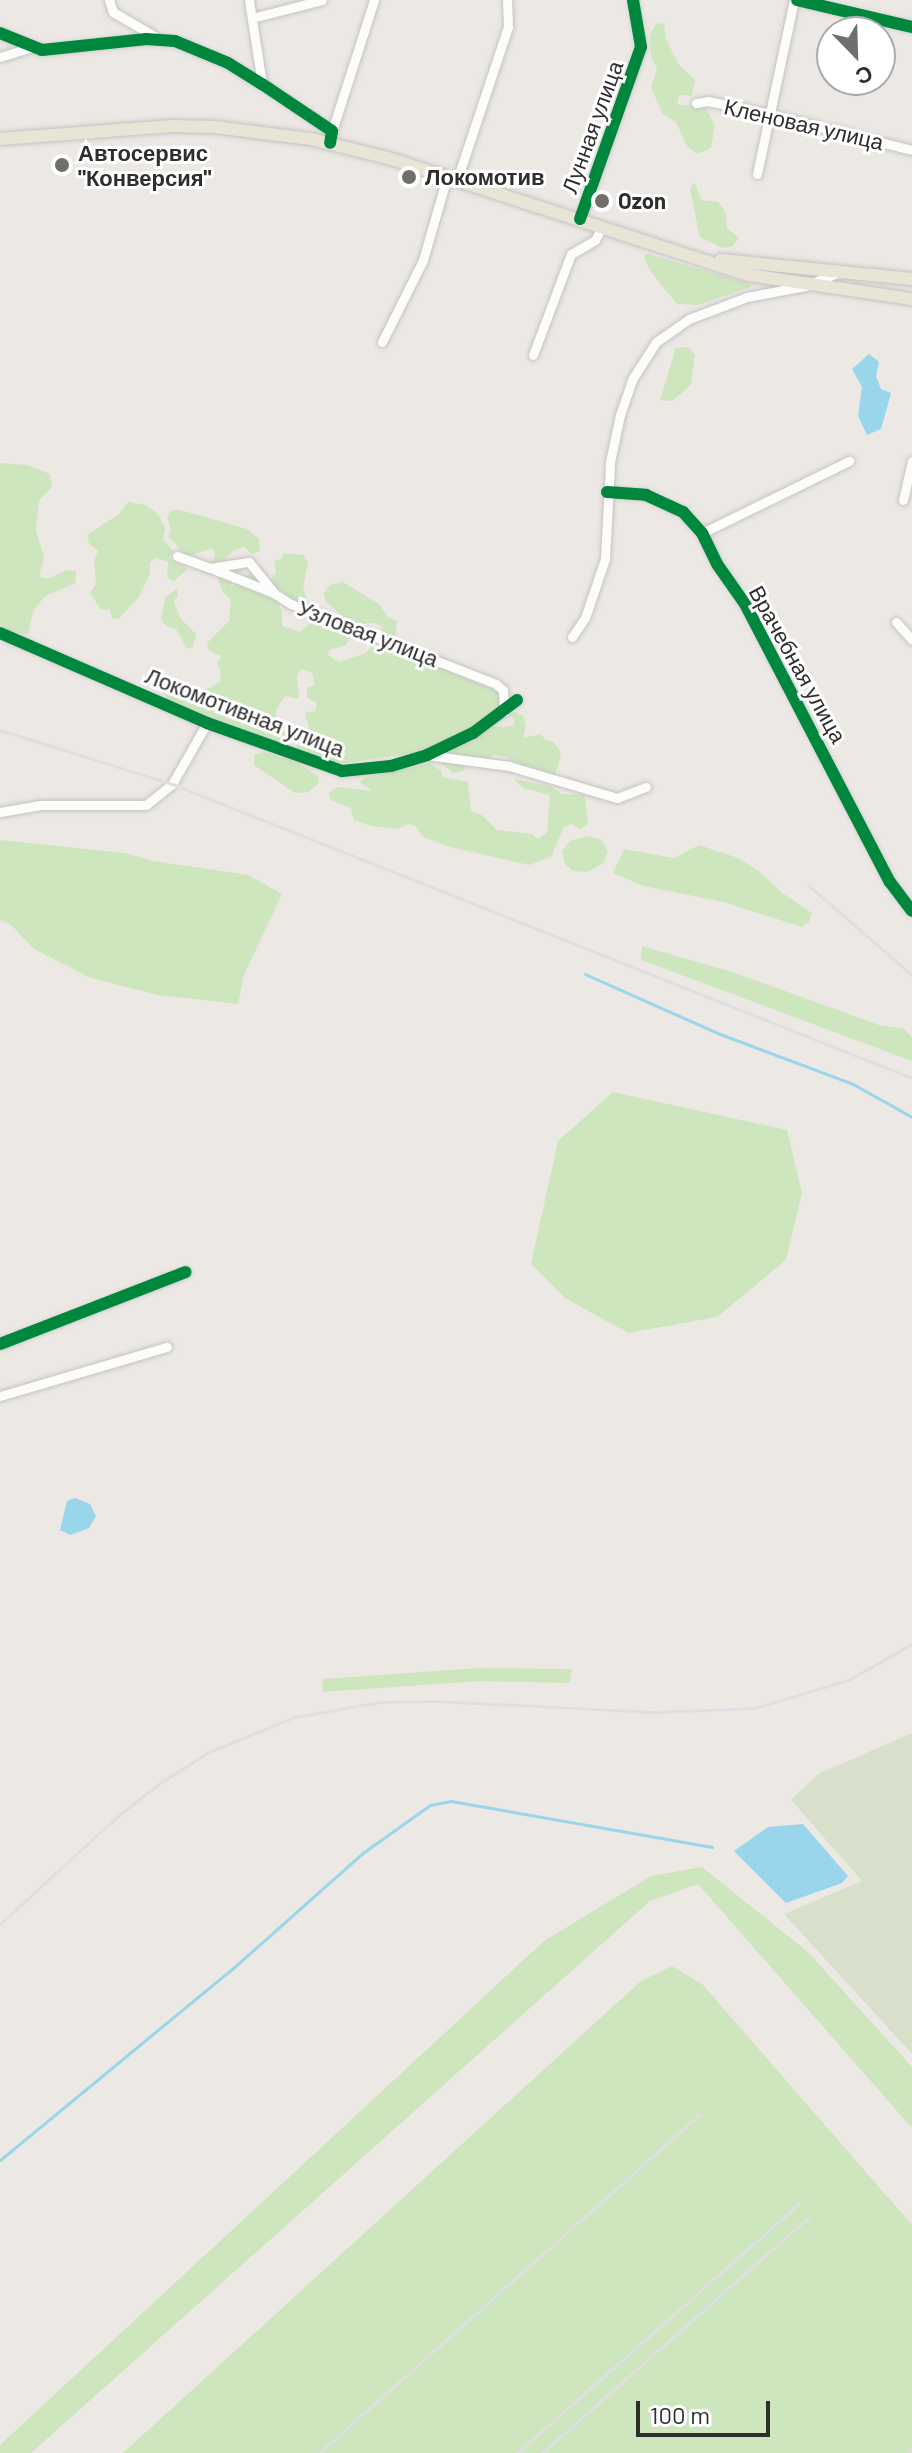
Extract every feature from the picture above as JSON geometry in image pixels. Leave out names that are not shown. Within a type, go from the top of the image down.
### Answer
[{"type":"main road","points":[[0,139],[173,126],[331,137],[749,275],[805,286],[912,299]]},
{"type":"main road","points":[[690,256],[912,279]]},
{"type":"street","points":[[109,0],[113,12],[133,26],[228,63],[262,84],[331,137],[374,0]]},
{"type":"street","points":[[249,0],[262,84]]},
{"type":"street","points":[[252,18],[322,0]]},
{"type":"street","points":[[382,342],[423,260],[508,27],[507,0]]},
{"type":"street","name":"Лунная улица","points":[[580,219],[641,47],[633,0]]},
{"type":"street","points":[[757,174],[796,0],[912,27]]},
{"type":"street","points":[[0,33],[32,47],[52,50],[162,38]]},
{"type":"street","points":[[0,57],[32,47]]},
{"type":"street","name":"Кленовая улица","points":[[696,103],[708,101],[768,114],[912,150]]},
{"type":"street","points":[[533,355],[571,254],[595,240],[602,227]]},
{"type":"street","points":[[572,637],[585,618],[605,559],[607,492],[620,415],[633,378],[656,342],[689,319],[747,297],[805,286],[843,271]]},
{"type":"street","points":[[702,533],[849,461]]},
{"type":"street","points":[[903,500],[912,461]]},
{"type":"street","name":"Врачебная улица","points":[[607,492],[646,495],[683,512],[702,533],[761,633],[890,882],[910,910]]},
{"type":"street","name":"Узловая улица","points":[[177,556],[210,568],[249,562],[275,594],[291,604],[496,684],[503,690],[504,712]]},
{"type":"street","points":[[210,568],[275,594]]},
{"type":"street","points":[[896,622],[912,640]]},
{"type":"street","name":"Локомотивная улица","points":[[0,633],[207,723],[342,771],[391,766],[427,755],[473,733],[517,700]]},
{"type":"street","points":[[0,812],[40,805],[146,805],[172,784],[207,723]]},
{"type":"street","points":[[427,755],[509,766],[617,798],[646,787]]},
{"type":"street","points":[[0,1344],[186,1272]]},
{"type":"street","points":[[0,1396],[167,1347]]},
{"type":"green space","points":[[664,23],[666,39],[679,65],[695,80],[692,96],[679,95],[677,104],[706,108],[715,125],[711,148],[698,154],[687,147],[676,122],[663,114],[651,88],[657,69],[651,56],[650,35],[656,24]]},
{"type":"green space","points":[[694,182],[702,200],[718,202],[726,213],[727,228],[739,238],[733,246],[722,248],[700,237],[690,190]]},
{"type":"green space","points":[[644,255],[750,284],[751,287],[698,305],[677,304],[645,261]]},
{"type":"green space","points":[[688,347],[695,355],[691,385],[672,401],[660,400],[676,348]]},
{"type":"green space","points":[[0,463],[27,465],[50,474],[52,487],[39,501],[36,530],[44,557],[39,576],[48,579],[67,570],[76,571],[75,583],[44,597],[33,612],[28,634],[14,634],[0,624]]},
{"type":"green space","points":[[128,502],[145,505],[157,513],[165,528],[163,539],[173,551],[169,558],[188,569],[174,581],[167,577],[168,562],[156,558],[150,562],[150,574],[139,597],[118,619],[112,618],[110,610],[101,610],[90,593],[96,584],[94,560],[98,551],[89,544],[87,535],[119,514]]},
{"type":"green space","points":[[177,509],[247,529],[259,539],[260,551],[252,554],[244,547],[234,550],[225,559],[226,565],[244,570],[235,574],[230,588],[252,572],[272,591],[282,612],[282,626],[300,632],[316,618],[342,628],[351,637],[346,645],[329,650],[328,655],[339,662],[366,653],[375,642],[497,691],[501,697],[499,706],[465,731],[415,753],[338,764],[300,752],[296,746],[309,727],[305,713],[315,711],[317,703],[307,698],[307,688],[315,684],[312,673],[302,669],[297,676],[299,699],[285,696],[276,710],[276,726],[285,734],[284,740],[278,743],[168,701],[163,691],[178,678],[186,691],[207,689],[220,682],[221,672],[217,663],[221,656],[209,651],[207,643],[229,621],[231,599],[223,593],[218,580],[221,572],[212,563],[215,553],[212,548],[187,557],[168,536],[171,529],[167,518],[170,511]]},
{"type":"green space","points":[[284,553],[304,555],[308,563],[303,587],[310,608],[291,599],[270,581],[276,572],[274,561],[281,559]]},
{"type":"green space","points":[[343,582],[379,604],[388,617],[397,621],[395,640],[384,638],[381,626],[375,623],[352,624],[326,602],[324,593],[330,585]]},
{"type":"green space","points":[[177,588],[178,596],[174,602],[181,619],[196,634],[193,647],[187,649],[176,629],[166,626],[161,619],[165,598]]},
{"type":"green space","points":[[510,714],[523,715],[526,726],[523,738],[541,734],[545,740],[554,742],[561,754],[554,778],[542,777],[534,769],[519,768],[508,757],[493,755],[487,763],[469,763],[463,771],[453,773],[443,764],[441,757],[494,727],[513,726],[515,721]]},
{"type":"green space","points":[[265,752],[296,762],[318,776],[319,783],[308,792],[295,793],[254,765],[254,755]]},
{"type":"green space","points":[[430,763],[440,770],[443,777],[468,782],[471,811],[482,815],[497,830],[532,834],[538,839],[547,832],[550,795],[523,788],[514,779],[553,787],[561,794],[585,795],[588,824],[581,829],[571,824],[564,827],[551,857],[529,865],[446,846],[422,836],[416,826],[409,824],[397,829],[372,826],[354,820],[351,808],[331,800],[329,792],[338,787],[372,791],[360,782],[364,778]]},
{"type":"green space","points":[[587,836],[601,839],[608,851],[604,863],[587,872],[572,871],[564,862],[562,851],[570,841]]},
{"type":"green space","points":[[0,840],[125,853],[153,861],[248,875],[282,894],[244,975],[238,1004],[158,995],[91,978],[34,949],[11,925],[0,920]]},
{"type":"green space","points":[[699,845],[738,858],[760,872],[781,892],[812,913],[809,922],[802,927],[723,902],[644,886],[613,873],[624,849],[674,858]]},
{"type":"green space","points":[[642,946],[729,971],[882,1026],[903,1028],[912,1037],[912,1061],[641,960]]},
{"type":"green space","points":[[613,1092],[787,1130],[802,1193],[786,1260],[717,1317],[628,1333],[565,1298],[531,1264],[558,1141]]},
{"type":"green space","points":[[478,1668],[572,1669],[570,1683],[479,1681],[323,1692],[322,1679]]},
{"type":"green space","points":[[912,1733],[912,2054],[784,1914],[862,1881],[791,1800],[818,1774]]},
{"type":"green space","points":[[702,1867],[808,1952],[912,2067],[912,2128],[698,1884],[650,1901],[31,2453],[0,2453],[0,2445],[544,1941],[651,1876]]},
{"type":"green space","points":[[672,1966],[703,1985],[912,2225],[912,2453],[123,2453],[641,1981]]},
{"type":"water","points":[[869,354],[879,362],[876,376],[881,389],[891,393],[881,429],[867,435],[858,416],[862,387],[852,369]]},
{"type":"water","points":[[75,1498],[90,1504],[96,1516],[89,1528],[70,1535],[60,1530],[67,1501]]},
{"type":"water","points":[[803,1824],[848,1876],[842,1883],[786,1903],[734,1851],[768,1827]]},
{"type":"waterway","points":[[585,974],[720,1034],[853,1084],[912,1117]]},
{"type":"waterway","points":[[0,2160],[232,1969],[364,1852],[430,1805],[451,1801],[712,1847]]},
{"type":"railway","points":[[0,730],[172,784],[912,1078]]},
{"type":"railway","points":[[808,885],[912,975]]},
{"type":"railway","points":[[0,1924],[118,1816],[160,1783],[207,1753],[294,1717],[381,1702],[436,1701],[656,1712],[755,1708],[848,1680],[912,1644]]},
{"type":"railway","points":[[319,2453],[700,2114]]},
{"type":"railway","points":[[517,2453],[800,2203]]},
{"type":"railway","points":[[542,2453],[809,2217]]},
{"type":"railway","points":[[908,2453],[912,2449]]},
{"type":"cycle path","points":[[580,219],[641,47],[633,0]]},
{"type":"cycle path","points":[[797,0],[912,27]]},
{"type":"cycle path","points":[[0,33],[42,50],[146,39],[175,41],[228,63],[262,84],[332,131],[330,143]]},
{"type":"cycle path","points":[[607,492],[646,495],[683,512],[702,533],[717,564],[745,604],[890,882],[912,911]]},
{"type":"cycle path","points":[[0,633],[207,723],[342,771],[391,766],[427,755],[473,733],[517,700]]},
{"type":"cycle path","points":[[0,1344],[186,1272]]},
{"type":"place","name":"Автосервис \"Конверсия\"","points":[[62,165]]},
{"type":"place","name":"Локомотив","points":[[409,177]]},
{"type":"place","name":"Ozon","points":[[602,201]]}]
